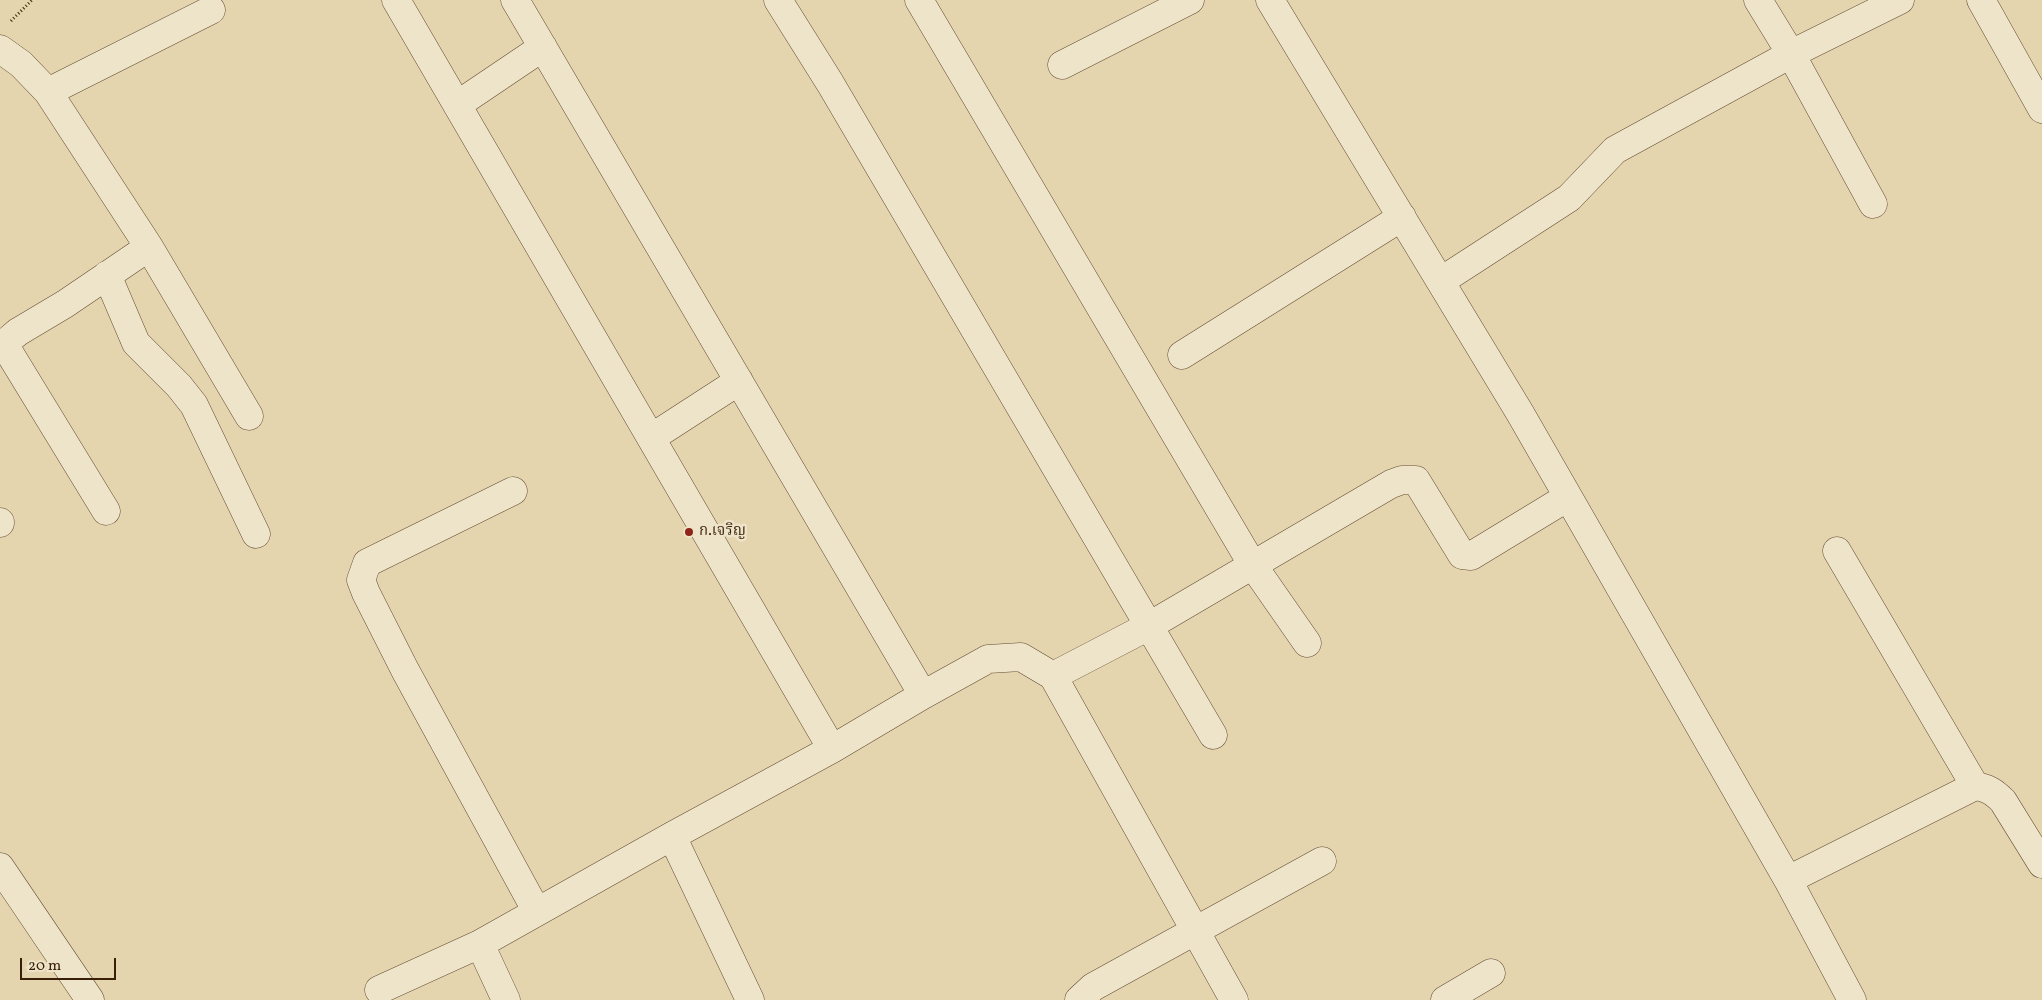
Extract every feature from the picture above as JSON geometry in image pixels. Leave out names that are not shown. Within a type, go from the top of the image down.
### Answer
[{"type":"street","points":[[396,0],[832,749]]},
{"type":"street","points":[[515,0],[922,695]]},
{"type":"street","points":[[778,0],[835,92],[1213,735]]},
{"type":"street","points":[[919,0],[1252,564],[1307,643]]},
{"type":"street","points":[[1062,66],[1190,0]]},
{"type":"street","points":[[1270,0],[1441,281],[1568,497],[1788,880],[1852,1000]]},
{"type":"street","points":[[1758,0],[1791,54],[1873,204]]},
{"type":"street","points":[[1441,281],[1569,198],[1614,150],[1791,54],[1900,0]]},
{"type":"street","points":[[1981,0],[2042,109]]},
{"type":"street","points":[[48,92],[211,10]]},
{"type":"street","points":[[3,37],[21,64],[48,92],[141,252],[249,416]]},
{"type":"street","points":[[457,105],[543,48]]},
{"type":"street","points":[[1182,356],[1402,217]]},
{"type":"street","points":[[106,511],[2,345],[18,332],[65,304],[141,252]]},
{"type":"street","points":[[107,275],[136,343],[179,386],[194,406],[256,534]]},
{"type":"street","points":[[651,438],[738,381]]},
{"type":"street","points":[[1053,676],[1149,626],[1252,564],[1391,484],[1402,480],[1416,480],[1462,555],[1471,556],[1568,497]]},
{"type":"street","points":[[513,490],[367,563],[362,580],[366,593],[405,670],[537,912]]},
{"type":"street","points":[[1837,550],[1975,786]]},
{"type":"street","points":[[379,990],[480,944],[832,749],[922,695],[988,659],[1021,657],[1053,676],[1234,1000]]},
{"type":"street","points":[[1788,880],[1975,786],[1985,787],[1995,792],[2003,801],[2042,864]]},
{"type":"street","points":[[672,836],[750,1000]]},
{"type":"street","points":[[1079,1000],[1093,987],[1322,861]]},
{"type":"street","points":[[0,867],[90,1000]]},
{"type":"street","points":[[480,944],[506,1000]]},
{"type":"street","points":[[1445,1000],[1491,973]]},
{"type":"path","points":[[3,37],[32,0]]},
{"type":"place","name":"ก.เจริญ","points":[[689,532]]}]
